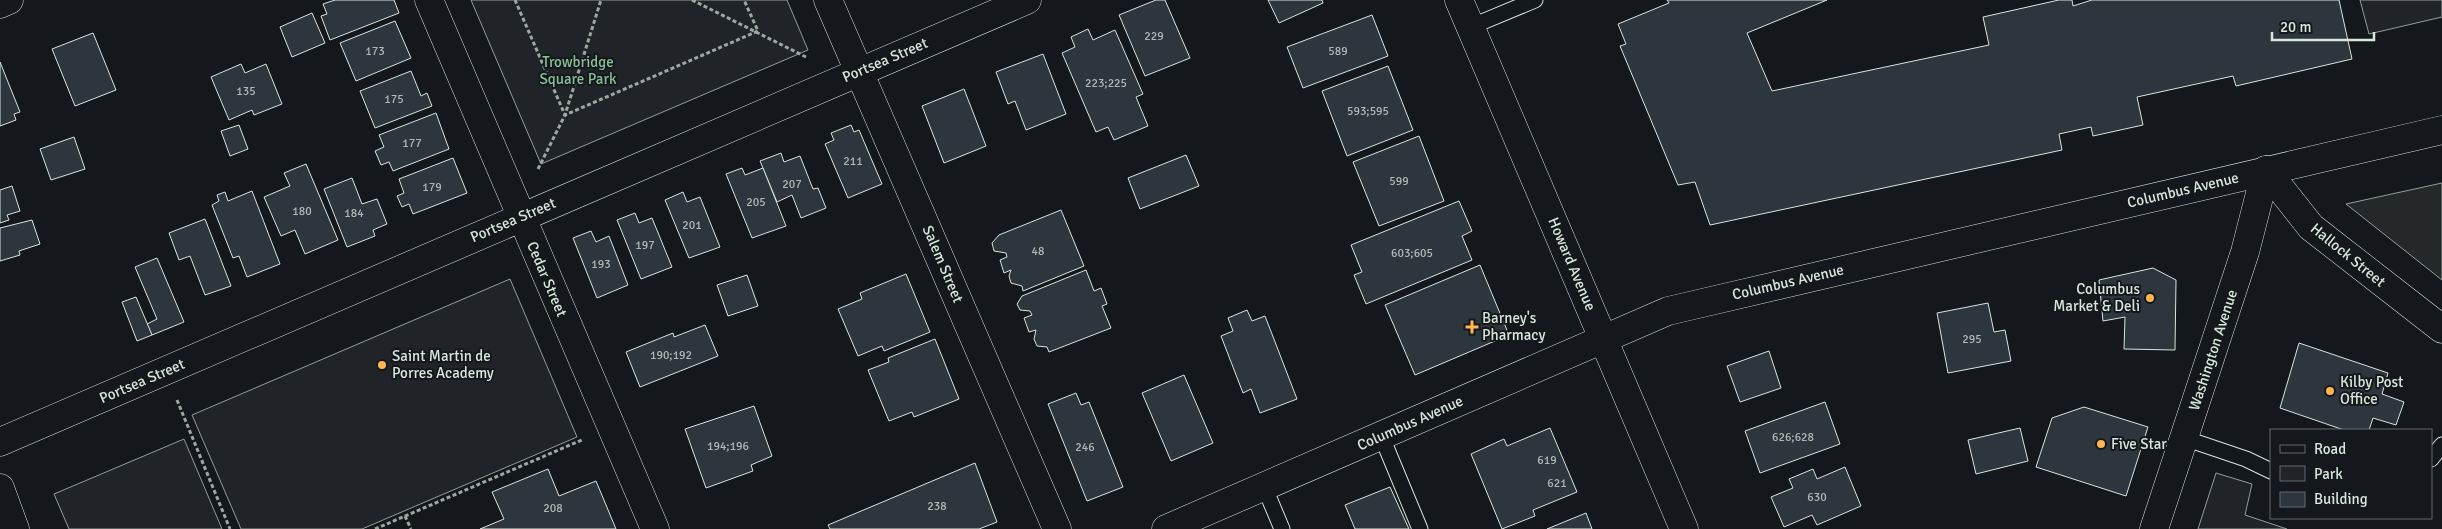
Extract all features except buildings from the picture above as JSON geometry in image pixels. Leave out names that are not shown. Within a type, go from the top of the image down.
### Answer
[{"type":"street","points":[[0,4],[9,0]]},
{"type":"street","name":"Cedar Street","points":[[429,0],[655,529]]},
{"type":"street","name":"Salem Street","points":[[828,0],[1057,529]]},
{"type":"street","name":"Portsea Street","points":[[0,442],[1027,0]]},
{"type":"street","name":"Howard Avenue","points":[[1459,0],[1684,529]]},
{"type":"street","name":"Columbus Avenue","points":[[1166,529],[1668,311],[2442,130]]},
{"type":"street","name":"Hallock Street","points":[[2266,170],[2311,226],[2442,329]]},
{"type":"street","name":"Washington Avenue","points":[[2154,529],[2245,252],[2266,170]]},
{"type":"street","points":[[0,488],[15,529]]},
{"type":"lane","points":[[1470,27],[1535,0]]},
{"type":"lane","points":[[1381,435],[1420,529]]},
{"type":"lane","points":[[2184,438],[2246,459],[2270,471]]},
{"type":"lane","points":[[2432,458],[2442,445]]},
{"type":"lane","points":[[1264,486],[1282,529]]},
{"type":"path","points":[[515,0],[565,115]]},
{"type":"path","points":[[538,169],[565,115],[601,0]]},
{"type":"path","points":[[692,0],[758,31],[806,57]]},
{"type":"path","points":[[744,0],[758,31]]},
{"type":"path","points":[[565,115],[758,31]]},
{"type":"path","points":[[177,400],[230,529]]},
{"type":"path","points":[[376,529],[589,437]]},
{"type":"path","points":[[405,516],[411,529]]},
{"type":"green space","name":"Trowbridge Square Park","points":[[471,0],[787,0],[808,50],[541,164]]},
{"type":"green space","points":[[2360,0],[2442,0],[2442,17],[2369,34]]},
{"type":"green space","points":[[510,279],[577,437],[362,529],[241,529],[192,415]]},
{"type":"green space","points":[[184,439],[222,529],[69,529],[54,494]]},
{"type":"green space","points":[[2216,473],[2252,484],[2245,515],[2287,529],[2198,529]]},
{"type":"shaded area","points":[[2442,183],[2442,280],[2346,204]]},
{"type":"place","name":"Columbus Market & Deli","points":[[2150,298]]},
{"type":"place","name":"Barney's Pharmacy","points":[[1472,327]]},
{"type":"place","name":"Saint Martin de Porres Academy","points":[[382,365]]},
{"type":"place","name":"Kilby Post Office","points":[[2330,391]]},
{"type":"place","name":"Five Star","points":[[2101,444]]}]
